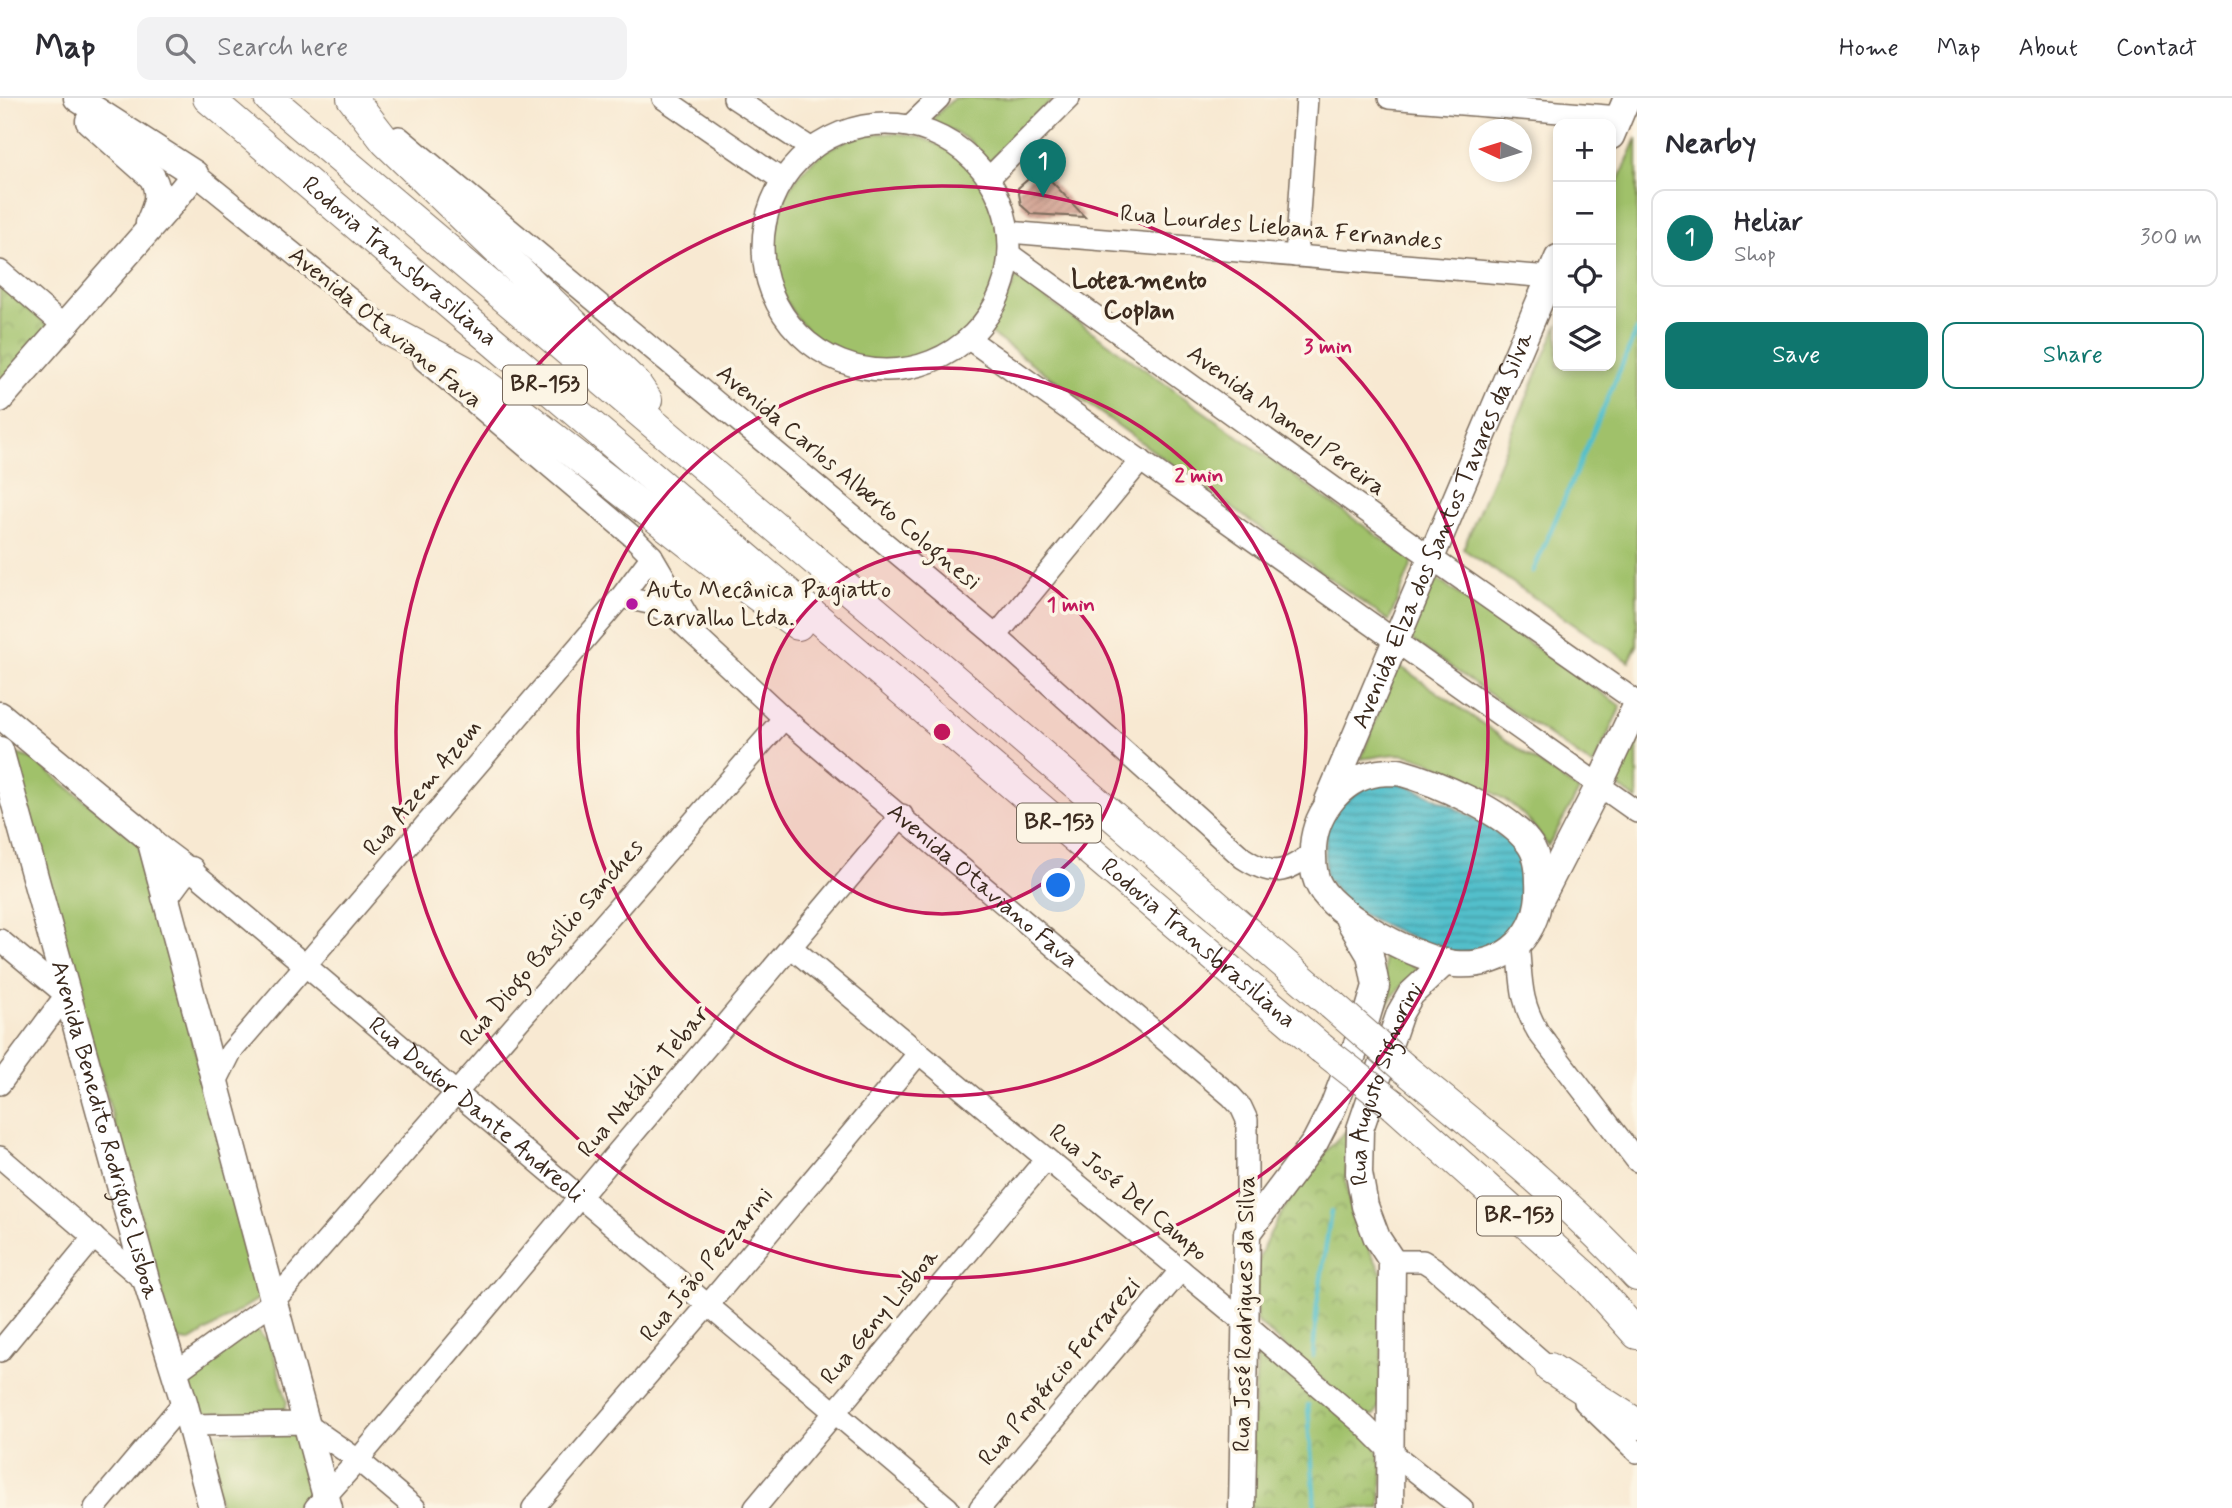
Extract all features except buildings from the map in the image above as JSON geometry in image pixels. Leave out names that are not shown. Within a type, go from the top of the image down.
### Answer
[{"type":"highway","name":"Rodovia Transbrasiliana","points":[[208,98],[1321,1048],[1394,1105],[1588,1279],[1637,1334]]},
{"type":"highway","name":"Rodovia Transbrasiliana","points":[[269,98],[1404,1068],[1515,1158],[1637,1276]]},
{"type":"highway","points":[[352,98],[386,142],[636,384],[677,444]]},
{"type":"highway","points":[[390,331],[473,375],[741,584],[817,639],[881,673]]},
{"type":"highway","points":[[1550,1368],[1637,1423]]},
{"type":"main road","name":"Avenida Otaviano Fava","points":[[76,98],[195,174]]},
{"type":"main road","points":[[76,98],[89,121],[152,177],[157,186],[159,197],[144,234]]},
{"type":"main road","points":[[165,211],[171,195],[168,156]]},
{"type":"main road","points":[[0,399],[195,174]]},
{"type":"main road","name":"Avenida Elza dos Santos Tavares da Silva","points":[[1327,804],[1553,269]]},
{"type":"main road","points":[[1540,899],[1537,862],[1530,844],[1518,830],[1466,799],[1419,778],[1399,772],[1378,773],[1362,778],[1347,786],[1327,804],[1315,827],[1312,853],[1317,884],[1326,898],[1345,915],[1385,938],[1445,962],[1471,965],[1491,961],[1510,953],[1528,933],[1540,899],[1599,785],[1637,703]]},
{"type":"main road","name":"Rua Doutor Dante Andreoli","points":[[0,715],[150,839]]},
{"type":"main road","name":"Avenida Benedito Rodrigues Lisboa","points":[[0,750],[146,1283],[176,1373],[212,1508]]},
{"type":"main road","points":[[150,839],[165,897],[220,1055],[215,1084],[274,1301],[323,1504]]},
{"type":"main road","points":[[165,897],[182,874],[191,870]]},
{"type":"main road","name":"Rua Augusto Signorini","points":[[1247,1233],[1315,1142],[1333,1107],[1365,1023],[1376,986],[1370,955],[1345,915]]},
{"type":"main road","name":"Rua Augusto Signorini","points":[[1392,1261],[1377,1238],[1365,1206],[1359,1173],[1360,1129],[1400,1013],[1411,994],[1445,962]]},
{"type":"main road","name":"Rua José Rodrigues da Silva","points":[[1242,1508],[1247,1233]]},
{"type":"main road","points":[[1390,1508],[1392,1261]]},
{"type":"street","name":"Avenida Carlos Alberto Colognesi","points":[[352,98],[996,636],[1243,858],[1261,870],[1277,871],[1290,867],[1312,853]]},
{"type":"street","points":[[663,98],[782,180]]},
{"type":"street","points":[[734,98],[812,149]]},
{"type":"street","points":[[910,126],[939,98]]},
{"type":"street","points":[[988,179],[1069,98]]},
{"type":"street","points":[[1296,256],[1307,98]]},
{"type":"street","points":[[1389,98],[1619,117]]},
{"type":"street","points":[[884,124],[910,126],[940,136],[967,154],[988,179],[1001,204],[1008,232],[1009,254],[1003,286],[989,314],[969,339],[936,361],[898,371],[858,369],[821,354],[791,328],[771,294],[762,256],[766,216],[782,180],[795,163],[812,149],[834,135],[858,127],[884,124]]},
{"type":"street","name":"Avenida Otaviano Fava","points":[[195,174],[390,331],[632,536],[652,556],[678,602],[715,655]]},
{"type":"street","name":"Rua Lourdes Liebana Fernandes","points":[[1008,232],[1296,256],[1553,267]]},
{"type":"street","name":"Avenida Manoel Pereira","points":[[1009,254],[1637,703]]},
{"type":"street","points":[[0,271],[63,325]]},
{"type":"street","points":[[969,339],[1637,812]]},
{"type":"street","points":[[996,636],[1141,460]]},
{"type":"street","name":"Rua Azem Azem","points":[[220,1055],[306,966],[621,597],[652,556]]},
{"type":"street","name":"Avenida Otaviano Fava","points":[[621,597],[649,603],[672,614],[784,718],[902,815],[1231,1096],[1241,1107],[1247,1120]]},
{"type":"street","name":"Rua Diogo Basílio Sanches","points":[[176,1373],[274,1301],[784,718]]},
{"type":"street","name":"Rua Natália Tebar","points":[[323,1504],[902,815]]},
{"type":"street","name":"Rua Doutor Dante Andreoli","points":[[150,839],[306,966],[948,1508]]},
{"type":"street","points":[[0,940],[66,995],[0,1084]]},
{"type":"street","points":[[1518,943],[1520,979],[1527,1012],[1538,1032],[1637,1160]]},
{"type":"street","name":"Rua José Del Campo","points":[[792,947],[1246,1324],[1364,1425],[1391,1452],[1462,1508]]},
{"type":"street","name":"Rua João Pezzarini","points":[[533,1508],[708,1306],[919,1053]]},
{"type":"street","name":"Rua José Rodrigues da Silva","points":[[1247,1120],[1247,1233]]},
{"type":"street","points":[[0,1157],[146,1283]]},
{"type":"street","name":"Rua Geny Lisboa","points":[[755,1508],[1046,1159]]},
{"type":"street","points":[[0,1351],[94,1237]]},
{"type":"street","points":[[1392,1261],[1423,1261],[1434,1268],[1550,1368],[1637,1452]]},
{"type":"street","name":"Rua Propércio Ferrarezi","points":[[980,1508],[1181,1270]]},
{"type":"street","points":[[95,1508],[187,1414],[305,1423],[358,1460],[415,1508]]},
{"type":"green space","points":[[954,98],[1054,98],[989,162],[969,140],[931,120]]},
{"type":"green space","points":[[877,133],[899,133],[932,141],[970,166],[995,204],[1003,248],[995,292],[970,330],[932,355],[899,363],[877,363],[844,355],[806,330],[781,292],[773,259],[773,237],[781,204],[806,166],[844,141]]},
{"type":"green space","points":[[1637,138],[1637,645],[1629,662],[1463,549],[1553,336],[1553,371],[1616,371],[1616,188]]},
{"type":"green space","points":[[1014,276],[1413,561],[1389,621],[987,331],[1014,285]]},
{"type":"green space","points":[[0,285],[50,327],[0,386]]},
{"type":"green space","points":[[1435,578],[1621,706],[1593,766],[1409,638]]},
{"type":"green space","points":[[1397,664],[1579,791],[1548,846],[1512,805],[1457,774],[1424,760],[1398,754],[1361,759]]},
{"type":"green space","points":[[1637,732],[1637,800],[1613,783]]},
{"type":"green space","points":[[16,754],[33,759],[138,843],[263,1296],[189,1342],[175,1340],[15,768]]},
{"type":"green space","points":[[1383,952],[1420,969],[1396,993],[1378,1021],[1385,971]]},
{"type":"green space","points":[[1346,1131],[1346,1182],[1352,1217],[1383,1275],[1381,1402],[1375,1415],[1362,1415],[1256,1321],[1257,1270],[1266,1241],[1309,1172]]},
{"type":"green space","points":[[256,1327],[263,1337],[270,1340],[287,1402],[285,1410],[280,1413],[207,1413],[194,1408],[187,1379],[197,1367]]},
{"type":"green space","points":[[1258,1351],[1374,1441],[1382,1464],[1381,1508],[1246,1508]]},
{"type":"green space","points":[[209,1432],[289,1434],[296,1437],[304,1450],[312,1492],[299,1508],[221,1508],[204,1438]]},
{"type":"water","points":[[1395,781],[1423,792],[1476,820],[1506,840],[1519,855],[1524,869],[1525,898],[1512,927],[1496,944],[1487,949],[1464,953],[1435,948],[1356,910],[1325,876],[1326,830],[1335,810],[1365,787]]},
{"type":"waterway","points":[[1533,572],[1637,330]]},
{"type":"waterway","points":[[1313,1356],[1317,1305],[1331,1211]]},
{"type":"waterway","points":[[1308,1405],[1315,1508]]},
{"type":"place","name":"Heliar","points":[[1043,197]]},
{"type":"place","name":"Auto Mecânica Pagiatto Carvalho Ltda.","points":[[632,604]]},
{"type":"district","name":"Loteamento Coplan","points":[[1139,296]]}]
